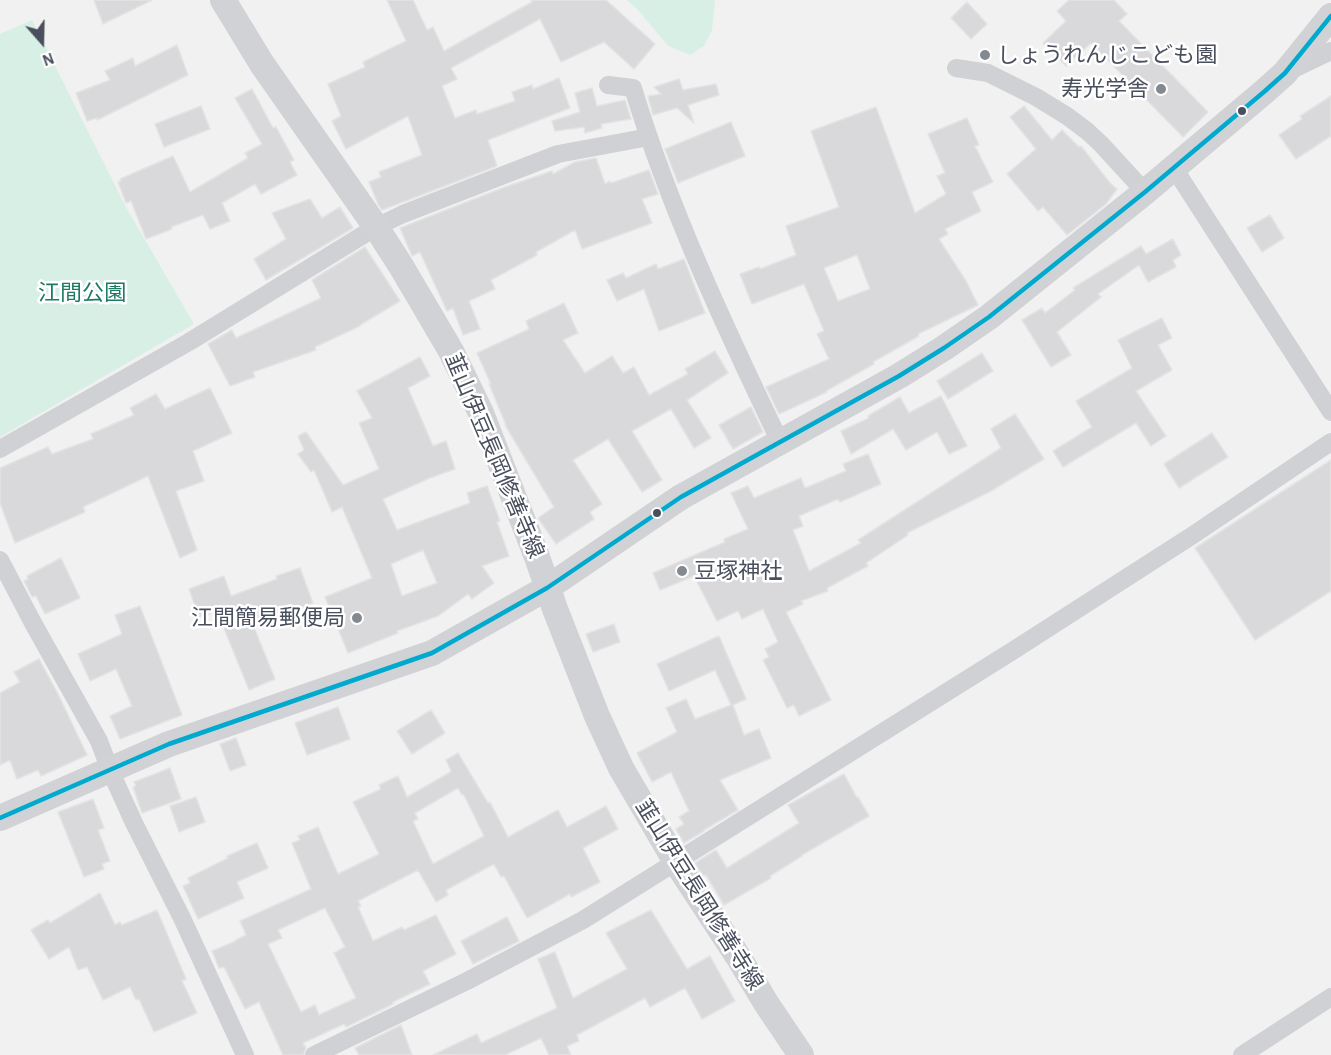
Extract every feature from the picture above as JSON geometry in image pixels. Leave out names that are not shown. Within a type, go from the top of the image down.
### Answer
[{"type":"main road","name":"韮山伊豆長岡修善寺線","points":[[223,0],[262,64],[376,227],[451,351],[481,412],[597,716],[621,768],[676,862],[801,1055]]},
{"type":"main road","points":[[0,818],[169,744],[432,653],[547,588],[681,497],[899,376],[989,317],[1174,168],[1285,73],[1331,16]]},
{"type":"street","points":[[1285,73],[1331,51]]},
{"type":"street","points":[[956,68],[988,73],[1067,116],[1101,144],[1145,192]]},
{"type":"street","points":[[608,85],[633,88],[648,137],[704,277],[780,442]]},
{"type":"street","points":[[0,449],[189,342],[376,227],[403,214],[558,154],[648,137]]},
{"type":"street","points":[[1174,168],[1331,412]]},
{"type":"street","points":[[314,1055],[467,981],[583,920],[1024,644],[1193,535],[1331,442]]},
{"type":"street","points":[[0,560],[99,741],[134,823],[182,918],[245,1055]]},
{"type":"street","points":[[1242,1055],[1331,997]]},
{"type":"green space","points":[[627,0],[715,0],[712,30],[704,46],[690,55],[668,46]]},
{"type":"green space","name":"江間公園","points":[[32,20],[127,209],[194,324],[0,437],[0,34]]},
{"type":"building","points":[[94,0],[152,0],[103,24]]},
{"type":"building","points":[[387,0],[413,0],[427,30],[433,27],[444,51],[532,2],[531,0],[606,0],[655,44],[634,69],[604,42],[561,62],[540,19],[451,68],[457,79],[442,86],[455,118],[476,110],[477,114],[515,101],[512,92],[532,85],[533,89],[559,78],[570,108],[488,140],[497,166],[382,210],[369,182],[381,177],[379,172],[422,155],[408,116],[346,149],[332,121],[341,116],[328,84],[365,67],[363,62],[406,41]]},
{"type":"building","name":"寿光学舎","points":[[1069,0],[1114,0],[1127,14],[1119,21],[1208,112],[1183,137],[1091,43],[1066,66],[1043,43],[1066,21],[1057,11]]},
{"type":"building","points":[[967,2],[987,24],[971,39],[951,18]]},
{"type":"building","points":[[177,45],[188,75],[97,120],[97,118],[87,121],[76,93],[110,80],[105,71],[133,58],[135,66]]},
{"type":"building","points":[[679,79],[683,90],[716,84],[719,95],[688,105],[694,123],[677,108],[653,115],[648,96],[661,94],[654,87]]},
{"type":"building","points":[[592,88],[597,106],[625,100],[631,119],[601,124],[602,128],[585,133],[584,127],[555,131],[552,121],[580,112],[575,93]]},
{"type":"building","points":[[252,89],[294,160],[290,162],[297,175],[261,194],[255,184],[222,203],[230,221],[210,229],[203,215],[146,239],[131,201],[126,203],[118,182],[121,181],[120,179],[173,156],[190,192],[248,158],[245,153],[262,144],[235,98]]},
{"type":"building","points":[[1331,96],[1331,136],[1296,159],[1279,135],[1302,119],[1300,116]]},
{"type":"building","points":[[201,106],[210,129],[164,147],[155,124]]},
{"type":"building","points":[[1024,106],[1052,140],[1062,130],[1079,147],[1081,146],[1117,189],[1106,204],[1067,235],[1043,207],[1038,211],[1007,174],[1036,149],[1010,117]]},
{"type":"building","points":[[876,107],[915,213],[946,194],[937,176],[945,173],[928,134],[967,118],[979,145],[975,146],[993,182],[972,192],[981,211],[945,229],[948,234],[939,239],[966,281],[978,305],[918,334],[919,336],[827,392],[779,414],[766,387],[829,359],[817,334],[824,331],[804,284],[752,304],[740,274],[796,255],[786,226],[839,207],[811,131]],"holes":[[[857,255],[870,289],[838,301],[824,268]]]},
{"type":"building","points":[[731,122],[745,156],[678,183],[665,149]]},
{"type":"building","points":[[596,158],[605,184],[649,170],[658,194],[642,199],[652,223],[582,249],[575,230],[536,252],[537,255],[491,280],[495,289],[469,301],[480,329],[463,335],[453,308],[447,311],[420,252],[412,256],[400,228],[505,187],[552,171],[553,174],[575,162]]},
{"type":"building","points":[[310,199],[322,218],[340,207],[353,228],[266,280],[254,259],[286,239],[272,213]]},
{"type":"building","points":[[1270,215],[1284,238],[1262,252],[1247,228]]},
{"type":"building","points":[[1173,239],[1181,255],[1173,260],[1176,267],[1148,282],[1139,265],[1098,294],[1101,297],[1057,332],[1071,355],[1051,367],[1022,320],[1042,308],[1045,313],[1075,290],[1073,288],[1141,246],[1146,254]]},
{"type":"building","points":[[365,247],[400,301],[360,326],[315,347],[316,350],[253,372],[255,377],[230,386],[208,344],[232,330],[236,338],[321,298],[312,280]]},
{"type":"building","points":[[684,259],[705,313],[659,331],[644,289],[617,301],[607,280],[623,273],[626,278],[656,264],[658,269]]},
{"type":"building","points":[[564,303],[578,333],[563,340],[585,373],[612,356],[623,373],[634,367],[649,395],[688,374],[685,369],[715,351],[728,373],[687,400],[711,438],[694,448],[671,409],[632,431],[662,480],[642,492],[608,439],[573,460],[602,504],[590,512],[594,519],[556,544],[538,518],[554,507],[505,425],[489,384],[491,384],[477,353],[529,329],[526,321]]},
{"type":"building","points":[[1162,318],[1172,338],[1158,345],[1172,370],[1136,391],[1166,436],[1151,446],[1136,423],[1063,467],[1053,451],[1092,427],[1076,401],[1132,368],[1118,340]]},
{"type":"building","points":[[982,353],[993,371],[948,399],[937,381]]},
{"type":"building","points":[[420,357],[430,376],[408,388],[433,446],[446,441],[455,469],[383,499],[397,530],[470,503],[467,493],[487,486],[500,521],[497,522],[509,556],[482,566],[494,583],[472,599],[468,594],[438,616],[348,653],[325,597],[372,578],[342,507],[332,512],[314,470],[311,472],[298,454],[304,450],[298,436],[306,432],[343,485],[379,469],[359,423],[372,418],[357,391]],"holes":[[[423,550],[437,583],[402,596],[391,564]]]},
{"type":"building","points":[[210,388],[232,433],[193,451],[204,481],[176,491],[197,550],[180,558],[148,476],[83,507],[85,512],[15,543],[0,503],[0,468],[48,447],[52,454],[93,439],[91,434],[134,415],[130,408],[156,394],[165,409]]},
{"type":"building","points":[[941,396],[967,446],[949,454],[937,432],[906,450],[893,429],[851,454],[841,431],[869,418],[868,416],[900,397],[909,413]]},
{"type":"building","points":[[751,407],[763,432],[733,449],[719,425]]},
{"type":"building","points":[[1015,414],[1044,459],[991,491],[907,533],[908,535],[866,563],[868,566],[827,588],[828,591],[801,601],[803,604],[786,612],[831,700],[799,716],[794,705],[787,708],[763,660],[769,657],[765,649],[778,642],[763,609],[742,619],[738,611],[717,621],[694,576],[660,590],[653,573],[725,542],[724,539],[748,529],[731,493],[748,486],[754,498],[801,478],[805,488],[846,471],[843,464],[868,454],[881,484],[840,502],[838,499],[799,516],[803,526],[793,530],[809,571],[861,543],[858,540],[1001,448],[991,429]]},
{"type":"building","points":[[1212,433],[1228,457],[1179,488],[1164,464]]},
{"type":"building","points":[[1331,460],[1331,591],[1255,640],[1195,548]]},
{"type":"building","points":[[61,558],[80,598],[45,614],[36,596],[32,597],[24,581],[28,579],[27,576]]},
{"type":"building","points":[[300,568],[313,603],[253,625],[275,679],[249,690],[217,611],[199,617],[189,589],[224,576],[231,596]]},
{"type":"building","points":[[140,606],[182,715],[120,739],[110,716],[132,706],[116,669],[90,681],[78,654],[122,634],[115,615]]},
{"type":"building","points":[[614,624],[620,642],[593,652],[586,634]]},
{"type":"building","points":[[719,636],[746,699],[733,705],[744,735],[759,729],[771,758],[720,780],[738,810],[684,843],[676,829],[684,824],[679,817],[689,811],[671,772],[652,782],[637,753],[677,732],[666,708],[686,699],[695,719],[731,705],[715,670],[669,691],[657,664]]},
{"type":"building","points":[[39,659],[87,755],[41,776],[38,770],[17,779],[10,760],[0,765],[0,693],[20,682],[14,672]]},
{"type":"building","points":[[338,707],[350,739],[307,755],[295,723]]},
{"type":"building","points":[[431,710],[445,733],[412,754],[397,731]]},
{"type":"building","points":[[236,738],[246,765],[230,771],[220,744]]},
{"type":"building","points":[[458,753],[488,803],[490,802],[508,837],[558,810],[567,827],[606,806],[618,829],[583,848],[600,882],[571,897],[570,894],[527,918],[504,876],[501,877],[494,864],[446,890],[448,895],[436,902],[418,870],[358,901],[361,906],[358,907],[373,941],[402,927],[404,930],[436,915],[456,954],[423,971],[430,984],[346,1027],[344,1024],[303,1043],[306,1048],[303,1055],[283,1055],[259,1002],[245,1009],[224,967],[219,968],[212,951],[246,935],[240,921],[311,889],[292,843],[300,840],[298,836],[318,827],[338,874],[379,854],[353,802],[381,789],[379,785],[398,776],[407,797],[449,773],[451,771],[446,760]],"holes":[[[458,788],[464,795],[484,836],[433,864],[413,821],[418,819],[415,813]],[[325,908],[345,947],[334,953],[356,998],[319,1015],[315,1005],[301,1012],[268,944],[282,938],[278,930]]]},
{"type":"building","points":[[170,768],[181,799],[142,813],[133,787],[136,786],[134,782]]},
{"type":"building","points":[[844,774],[869,816],[802,855],[770,876],[771,878],[724,905],[706,875],[703,876],[695,863],[716,850],[727,868],[799,823],[788,805]]},
{"type":"building","points":[[196,797],[205,822],[179,832],[170,806]]},
{"type":"building","points":[[93,799],[104,828],[98,830],[110,861],[102,864],[104,869],[84,877],[58,812]]},
{"type":"building","points":[[257,843],[268,868],[237,882],[244,898],[198,919],[183,886],[190,883],[188,878],[228,858],[227,856]]},
{"type":"building","points":[[100,893],[115,925],[120,922],[122,925],[157,910],[186,979],[182,981],[197,1013],[154,1032],[139,999],[136,1000],[130,987],[103,1000],[87,967],[78,970],[69,947],[49,959],[31,930],[48,920],[50,923]]},
{"type":"building","points":[[651,910],[687,969],[710,956],[735,1001],[702,1019],[685,988],[650,1007],[645,998],[577,1035],[579,1041],[567,1046],[571,1055],[549,1055],[541,1038],[505,1055],[433,1055],[477,1034],[481,1043],[557,1008],[538,959],[555,952],[573,998],[627,969],[606,933]]},
{"type":"building","points":[[507,917],[519,941],[473,964],[461,941]]},
{"type":"building","points":[[401,1025],[412,1055],[359,1055],[355,1048]]},
{"type":"transit line","points":[[0,818],[169,744],[432,653],[547,588],[681,497],[899,376],[989,317],[1145,192],[1285,73],[1331,16]]},
{"type":"place","name":"しょうれんじこども園","points":[[985,55]]},
{"type":"place","name":"寿光学舎","points":[[1161,89]]},
{"type":"place","name":"豆塚神社","points":[[682,571]]},
{"type":"place","name":"江間簡易郵便局","points":[[357,618]]}]
